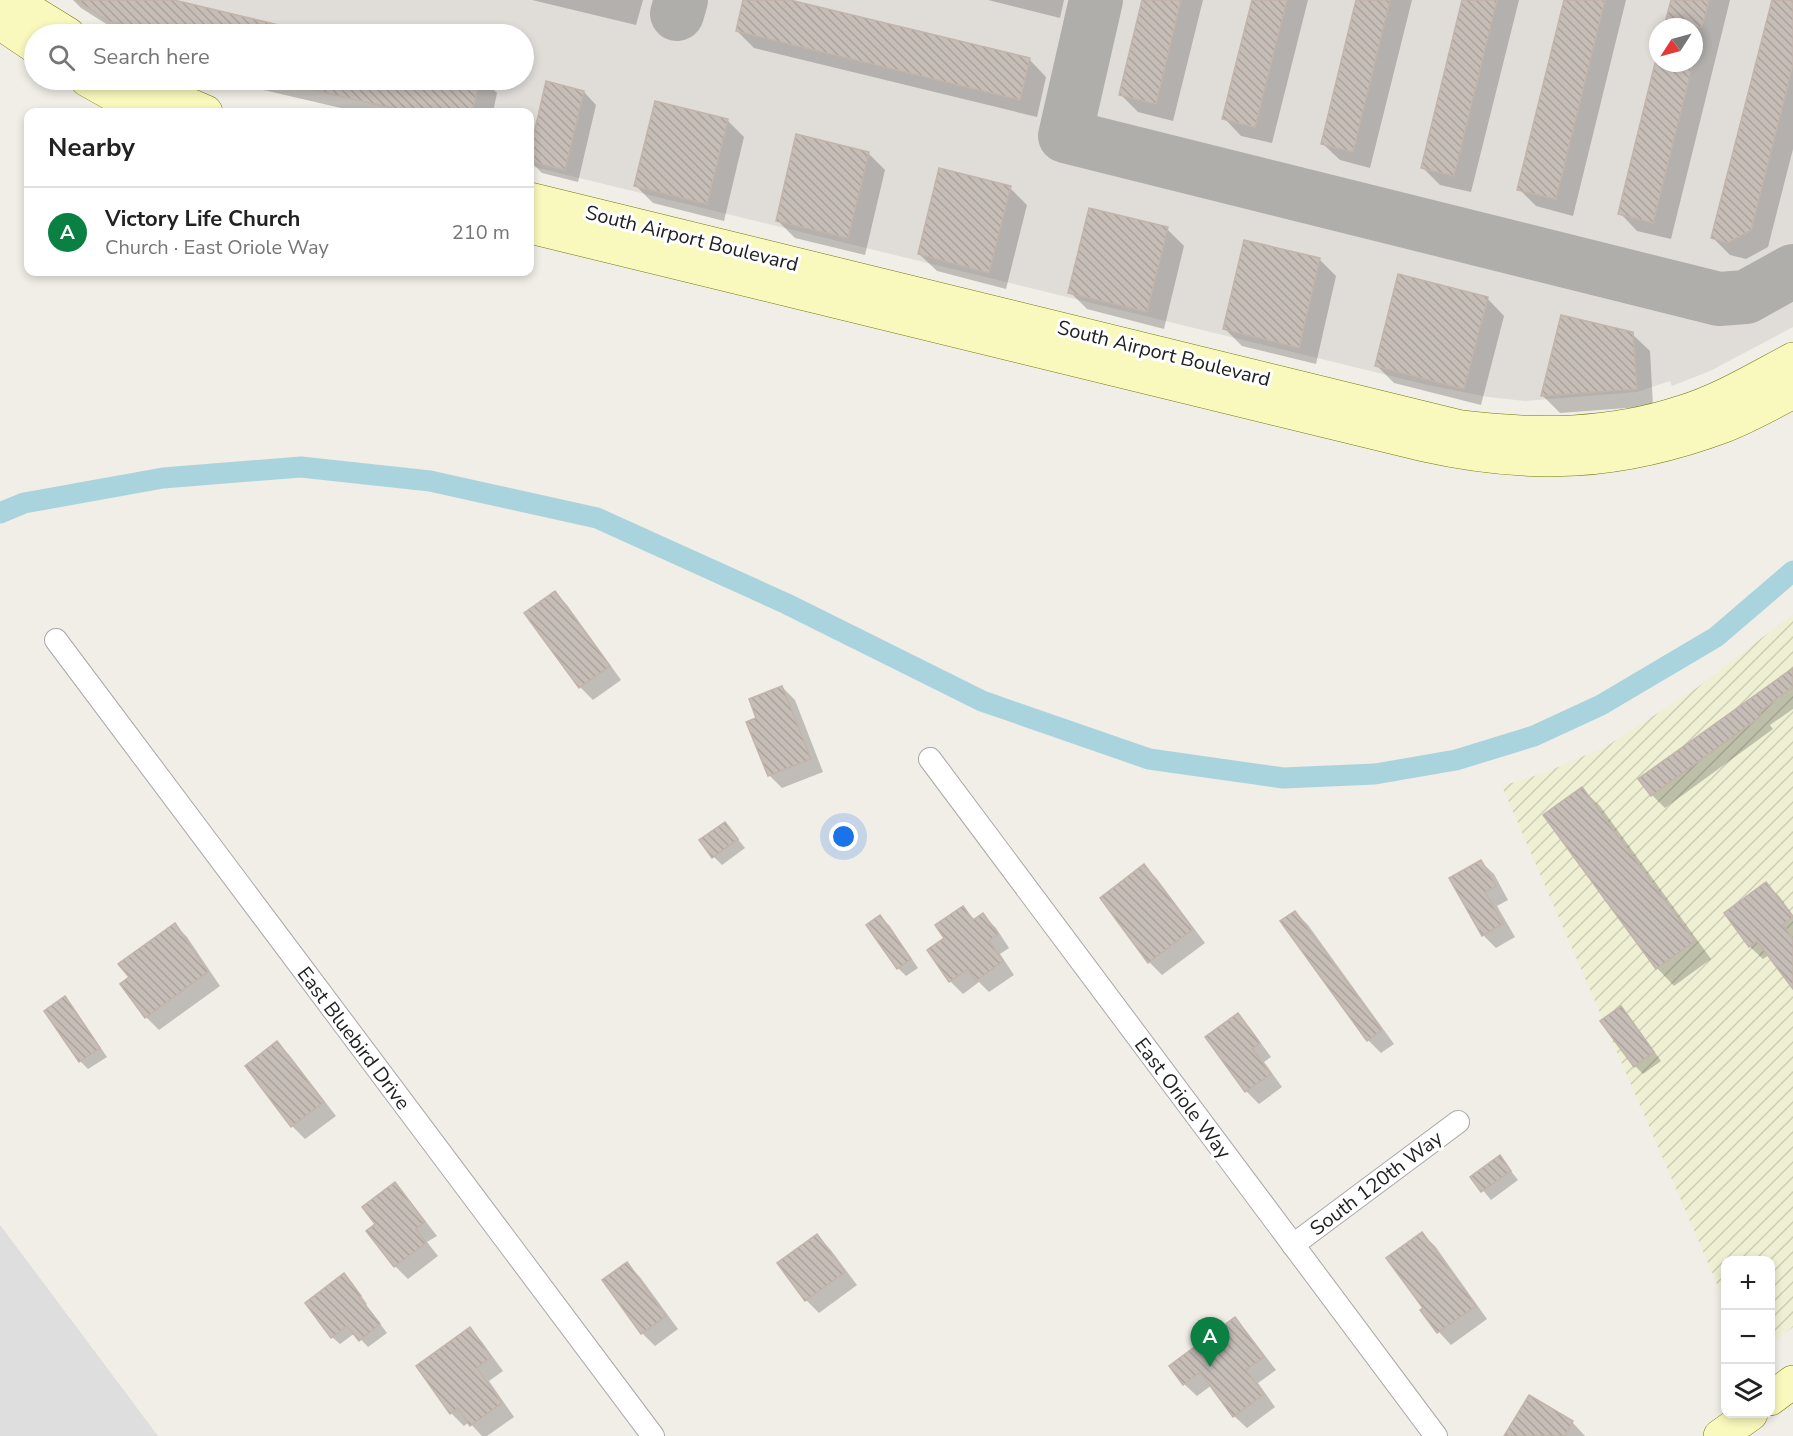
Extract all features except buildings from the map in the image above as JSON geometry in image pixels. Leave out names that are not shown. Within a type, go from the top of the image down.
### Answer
[{"type":"street","points":[[13,0],[52,24]]},
{"type":"street","points":[[0,23],[24,39]]},
{"type":"street","points":[[105,90],[137,108]]},
{"type":"street","points":[[159,90],[196,108]]},
{"type":"street","name":"South Airport Boulevard","points":[[534,200],[1461,427],[1550,433],[1594,431],[1645,423],[1683,412],[1715,399],[1793,359]]},
{"type":"street","name":"South Airport Boulevard","points":[[534,228],[1424,445],[1506,460],[1544,462],[1635,453],[1725,426],[1793,392]]},
{"type":"street","name":"East Bluebird Drive","points":[[56,640],[653,1436]]},
{"type":"street","name":"East Oriole Way","points":[[930,759],[1436,1436]]},
{"type":"street","name":"South 120th Way","points":[[1293,1245],[1458,1122]]},
{"type":"street","points":[[1775,1395],[1793,1382]]},
{"type":"street","points":[[1720,1436],[1744,1418]]},
{"type":"shaded area","points":[[113,0],[1793,0],[1793,327],[1710,371],[1672,386],[1670,381],[1637,392],[1525,401],[1488,397],[1428,385],[534,167],[534,108],[444,108],[388,90],[534,90],[534,24],[187,24]]},
{"type":"shaded area","points":[[0,1225],[158,1436],[0,1436]]},
{"type":"green space","points":[[1793,614],[1793,1327],[1775,1341],[1775,1256],[1721,1256],[1721,1293],[1502,786],[1547,772],[1607,746],[1698,687]]},
{"type":"waterway","points":[[0,513],[24,503],[163,478],[301,467],[430,481],[597,518],[787,604],[982,701],[1149,759],[1283,778],[1375,774],[1456,760],[1534,736],[1601,705],[1716,637],[1793,571]]},
{"type":"taxiway","points":[[677,14],[681,0]]},
{"type":"taxiway","points":[[1096,0],[1065,136],[1719,299],[1746,297],[1793,271]]},
{"type":"place","name":"Victory Life Church","points":[[1210,1367]]}]
